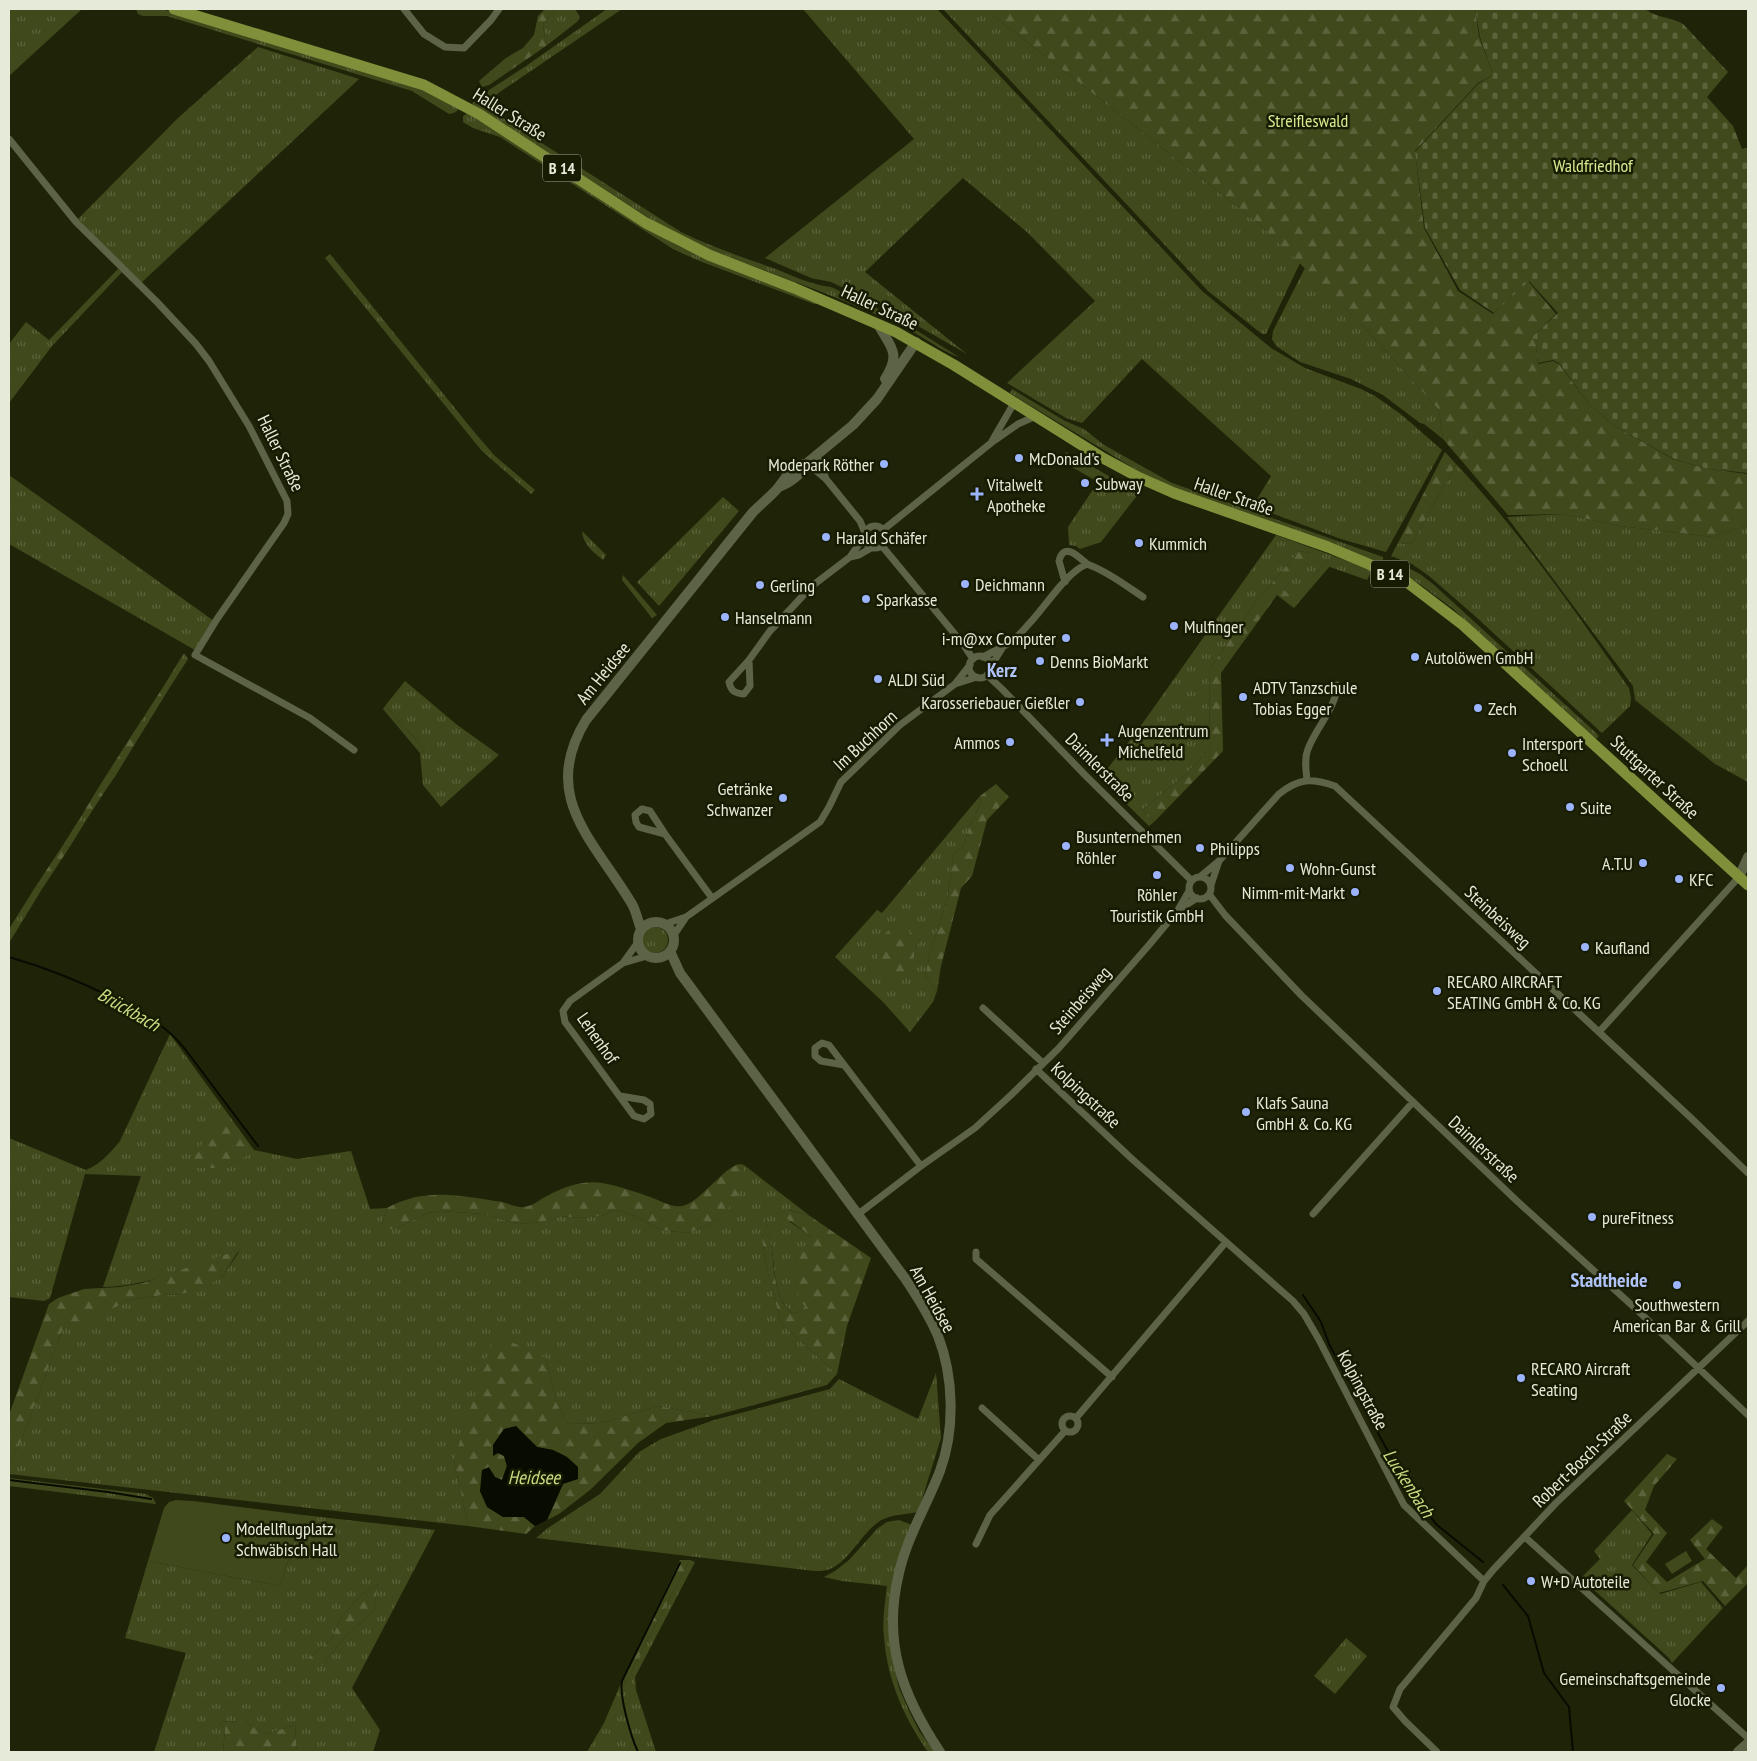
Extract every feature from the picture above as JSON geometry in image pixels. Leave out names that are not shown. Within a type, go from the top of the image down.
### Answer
[{"type":"main road","name":"Haller Straße","points":[[174,9],[424,85],[479,114],[646,223],[709,255],[794,288],[916,342],[1101,457],[1148,482],[1211,507],[1328,548],[1383,570],[1408,583],[1463,625],[1539,694]]},
{"type":"main road","points":[[853,425],[861,408],[885,378],[892,363],[892,348],[878,324]]},
{"type":"main road","points":[[853,425],[881,393],[916,342]]},
{"type":"main road","name":"Am Heidsee","points":[[642,929],[633,906],[584,832],[570,798],[568,764],[575,741],[586,720],[753,512],[779,487],[789,483],[799,475],[807,463],[853,425]]},
{"type":"main road","name":"Stuttgarter Straße","points":[[1539,694],[1748,885]]},
{"type":"main road","points":[[1739,877],[1748,857]]},
{"type":"main road","name":"Am Heidsee","points":[[633,906],[651,922]]},
{"type":"main road","points":[[651,922],[664,924],[674,935],[673,946],[670,951],[659,958],[647,956],[641,950],[638,935],[651,922]]},
{"type":"main road","name":"Am Heidsee","points":[[670,951],[680,973],[917,1295],[938,1337],[948,1377],[950,1404],[944,1455],[925,1508],[903,1557],[894,1606],[895,1648],[904,1686],[909,1701],[922,1726],[940,1752]]},
{"type":"main road","name":"Am Heidsee","points":[[659,958],[680,973]]},
{"type":"main road","points":[[1738,1752],[1748,1743]]},
{"type":"street","points":[[405,9],[424,34],[445,48],[464,48],[499,9]]},
{"type":"street","name":"Haller Straße","points":[[9,139],[76,222],[196,344],[249,426],[287,501],[288,514],[284,523],[216,619],[195,655],[310,718],[354,750]]},
{"type":"street","points":[[991,443],[1014,404]]},
{"type":"street","points":[[883,530],[991,443],[1018,424],[1036,416]]},
{"type":"street","points":[[816,456],[820,461],[826,479]]},
{"type":"street","points":[[807,463],[826,479],[860,521],[871,527],[877,526],[883,530],[886,537],[882,546],[871,548],[859,555],[850,557]]},
{"type":"street","points":[[860,521],[866,544],[871,548]]},
{"type":"street","points":[[749,660],[750,686],[744,694],[735,693],[731,689],[729,682],[749,660],[770,631],[812,586],[850,557],[871,527]]},
{"type":"street","points":[[882,546],[951,629],[972,662],[971,672],[976,677],[987,675],[1004,647],[1029,624],[1074,571],[1087,564]]},
{"type":"street","points":[[1065,582],[1059,561],[1063,554],[1067,552],[1077,554],[1087,564],[1114,577],[1143,598]]},
{"type":"street","points":[[972,662],[995,649],[1004,647]]},
{"type":"street","points":[[983,656],[991,666]]},
{"type":"street","name":"Im Buchhorn","points":[[664,924],[686,917],[820,822],[841,782],[900,726],[955,684],[972,662]]},
{"type":"street","name":"Daimlerstraße","points":[[987,675],[1084,775],[1191,880]]},
{"type":"street","name":"Im Buchhorn","points":[[955,684],[976,677]]},
{"type":"street","points":[[1219,861],[1209,894],[1204,898],[1193,897],[1188,887],[1191,880],[1201,876],[1219,861],[1279,794],[1292,784],[1307,780],[1305,763],[1307,750],[1335,700],[1337,685]]},
{"type":"street","name":"Steinbeisweg","points":[[1307,780],[1318,780],[1335,786],[1748,1173]]},
{"type":"street","points":[[665,834],[712,898]]},
{"type":"street","points":[[1201,876],[1211,884]]},
{"type":"street","points":[[1599,1032],[1739,877]]},
{"type":"street","name":"Steinbeisweg","points":[[858,1216],[921,1166],[975,1128],[1043,1063],[1149,945],[1178,910],[1189,891]]},
{"type":"street","name":"Daimlerstraße","points":[[1209,894],[1225,915],[1294,988],[1535,1217],[1748,1415]]},
{"type":"street","name":"Steinbeisweg","points":[[1178,910],[1196,898]]},
{"type":"street","name":"Im Buchhorn","points":[[674,935],[686,917]]},
{"type":"street","name":"Lehenhof","points":[[620,1096],[565,1022],[563,1011],[570,1001],[623,963],[638,942]]},
{"type":"street","name":"Lehenhof","points":[[623,963],[647,956]]},
{"type":"street","points":[[983,1008],[1043,1063]]},
{"type":"street","points":[[844,1065],[921,1166]]},
{"type":"street","name":"Kolpingstraße","points":[[1036,1069],[1132,1159],[1284,1293],[1304,1314],[1322,1345],[1404,1505],[1484,1581]]},
{"type":"street","points":[[1313,1214],[1413,1102]]},
{"type":"street","points":[[1076,1418],[1226,1242]]},
{"type":"street","points":[[976,1252],[976,1259],[1112,1377]]},
{"type":"street","name":"Robert-Bosch-Straße","points":[[1437,1752],[1404,1721],[1393,1707],[1400,1689],[1476,1598],[1484,1581],[1556,1502],[1748,1321]]},
{"type":"street","points":[[982,1408],[1039,1460]]},
{"type":"street","points":[[1065,1431],[1062,1422],[1064,1418],[1067,1416],[1076,1418]]},
{"type":"street","points":[[1065,1431],[1075,1431],[1078,1424],[1076,1418]]},
{"type":"street","points":[[976,1544],[990,1515],[1065,1431]]},
{"type":"street","points":[[1525,1537],[1748,1738]]},
{"type":"green space","points":[[9,9],[82,9],[9,76]]},
{"type":"green space","points":[[136,9],[162,9],[415,87],[456,105],[458,110],[449,114],[412,91],[167,16],[143,16],[138,14]]},
{"type":"green space","points":[[545,9],[556,9],[543,24],[546,46],[489,85],[482,87],[479,81],[506,58],[523,48],[534,35],[538,16]]},
{"type":"green space","points":[[556,9],[575,9],[580,17],[578,21],[546,46],[543,24]]},
{"type":"green space","points":[[607,9],[622,9],[491,98],[487,93],[489,90]]},
{"type":"green space","points":[[803,9],[937,9],[1202,291],[1271,348],[1305,368],[1375,396],[1402,415],[1442,450],[1386,552],[1341,539],[1253,506],[1271,476],[1142,359],[1082,423],[1066,418],[1007,383],[1095,301],[1028,233],[963,178],[865,272],[967,354],[890,310],[831,282],[811,278],[765,258],[914,139]]},
{"type":"green space","points":[[943,9],[985,9],[1261,225],[1300,263],[1266,334],[1262,334],[1208,291]]},
{"type":"green space","name":"Streifleswald","points":[[985,9],[1475,9],[1479,36],[1493,75],[1478,83],[1415,151],[1424,228],[1458,291],[1493,314],[1528,281],[1556,314],[1532,337],[1536,345],[1538,364],[1553,361],[1559,364],[1589,404],[1613,425],[1673,459],[1708,469],[1748,474],[1748,524],[1713,537],[1620,526],[1564,514],[1508,515],[1443,439],[1439,410],[1367,330],[1261,225]]},
{"type":"green space","name":"Waldfriedhof","points":[[1475,9],[1645,9],[1683,24],[1728,72],[1707,97],[1733,126],[1742,149],[1748,148],[1748,473],[1708,469],[1674,459],[1613,425],[1589,404],[1559,363],[1553,360],[1538,363],[1536,345],[1532,337],[1558,313],[1529,281],[1494,313],[1460,290],[1425,228],[1415,152],[1478,84],[1493,75],[1480,37]]},
{"type":"green space","points":[[258,47],[359,79],[141,283],[78,219],[178,118]]},
{"type":"green space","points":[[480,97],[501,117],[681,232],[803,280],[831,287],[895,317],[959,357],[881,316],[674,234],[472,104],[476,98]]},
{"type":"green space","points":[[468,113],[678,246],[819,304],[814,304],[697,260],[673,249],[500,137],[473,128],[463,122],[463,116]]},
{"type":"green space","points":[[330,254],[475,433],[495,456],[535,490],[531,494],[482,451],[325,258]]},
{"type":"green space","points":[[1305,268],[1367,330],[1439,410],[1443,439],[1383,395],[1351,379],[1300,362],[1276,346],[1272,339],[1273,331]]},
{"type":"green space","points":[[118,269],[122,272],[52,346],[9,403],[9,344],[26,322],[49,340]]},
{"type":"green space","points":[[1012,389],[1065,421],[1084,429],[1104,445],[1172,483],[1383,557],[1383,560],[1379,562],[1196,498],[1145,475],[1010,393]]},
{"type":"green space","points":[[1066,452],[1139,493],[1101,542],[1080,549],[1069,545],[1068,527],[1098,482],[1060,460]]},
{"type":"green space","points":[[1445,452],[1456,464],[1412,544],[1398,543]]},
{"type":"green space","points":[[1456,464],[1525,545],[1568,601],[1629,688],[1630,706],[1602,733],[1429,576],[1412,564],[1391,556],[1398,543],[1412,544]]},
{"type":"green space","points":[[9,475],[214,621],[195,650],[9,544]]},
{"type":"green space","points":[[723,497],[739,511],[659,606],[637,582]]},
{"type":"green space","points":[[1564,514],[1620,526],[1713,537],[1748,524],[1748,782],[1715,764],[1635,700],[1633,686],[1507,517]]},
{"type":"green space","points":[[582,531],[606,555],[603,560],[586,544]]},
{"type":"green space","points":[[1276,535],[1372,570],[1367,580],[1330,567],[1325,562],[1295,600],[1284,590],[1311,553],[1299,551],[1255,603],[1209,670],[1210,748],[1186,774],[1142,810],[1154,822],[1149,826],[1100,778],[1135,734]]},
{"type":"green space","points":[[1299,551],[1312,553],[1284,590],[1295,599],[1325,562],[1330,566],[1294,608],[1277,595],[1221,673],[1223,751],[1154,822],[1142,810],[1186,774],[1210,748],[1209,670],[1255,603]]},
{"type":"green space","points":[[1394,561],[1420,574],[1433,584],[1599,736],[1595,740],[1452,608],[1421,585],[1391,567],[1390,563]]},
{"type":"green space","points":[[623,575],[657,615],[652,618],[622,580]]},
{"type":"green space","points":[[184,653],[188,659],[170,687],[165,684]]},
{"type":"green space","points":[[405,681],[456,724],[499,755],[441,807],[423,785],[420,753],[425,749],[385,706]]},
{"type":"green space","points":[[165,684],[170,687],[151,718],[145,715]]},
{"type":"green space","points":[[385,706],[425,749],[420,753],[383,709]]},
{"type":"green space","points":[[145,715],[151,718],[136,742],[130,738]]},
{"type":"green space","points":[[130,738],[136,742],[116,775],[109,771]]},
{"type":"green space","points":[[109,771],[116,775],[103,794],[97,790]]},
{"type":"green space","points":[[996,784],[1009,797],[987,820],[972,876],[961,888],[941,966],[937,991],[925,976],[931,949],[948,897],[953,855],[964,846],[968,830],[981,803],[980,796]]},
{"type":"green space","points":[[97,790],[103,794],[87,819],[82,815]]},
{"type":"green space","points":[[980,796],[981,803],[968,830],[964,846],[953,855],[948,897],[931,949],[925,976],[937,991],[933,1002],[910,1032],[883,1002],[835,957],[877,910],[882,913]],"holes":[[[892,927],[920,940],[914,950],[914,957]]]},
{"type":"green space","points":[[82,815],[87,819],[69,848],[63,845]]},
{"type":"green space","points":[[63,845],[69,848],[42,889],[36,886]]},
{"type":"green space","points":[[36,886],[42,889],[9,943],[9,929]]},
{"type":"green space","points":[[903,926],[920,940],[914,950],[914,957],[900,980],[883,969],[878,958],[882,937],[892,927]]},
{"type":"green space","points":[[655,927],[664,931],[668,940],[664,949],[655,953],[646,949],[642,940],[646,931]]},
{"type":"green space","points":[[170,1034],[254,1150],[297,1159],[351,1151],[370,1209],[387,1208],[381,1228],[397,1228],[427,1213],[442,1211],[484,1214],[518,1224],[543,1222],[559,1216],[582,1218],[601,1216],[616,1210],[635,1216],[661,1230],[687,1233],[702,1228],[718,1219],[744,1176],[744,1165],[810,1216],[790,1210],[790,1222],[812,1237],[805,1307],[794,1314],[781,1299],[770,1236],[765,1219],[762,1239],[767,1270],[781,1323],[837,1374],[827,1385],[713,1416],[658,1406],[601,1423],[568,1424],[557,1404],[546,1358],[454,1460],[468,1526],[9,1474],[9,1463],[21,1442],[63,1328],[130,1300],[182,1294],[222,1277],[241,1249],[156,1279],[121,1286],[103,1287],[141,1176],[85,1174],[50,1298],[44,1301],[9,1297],[9,1138],[86,1170],[96,1165],[120,1141]]},
{"type":"green space","points":[[223,1110],[251,1152],[230,1168],[187,1168]]},
{"type":"green space","points":[[740,1164],[744,1165],[744,1176],[740,1191],[728,1209],[718,1219],[702,1228],[687,1233],[661,1230],[635,1216],[616,1210],[601,1216],[582,1218],[559,1216],[543,1222],[518,1224],[484,1214],[442,1211],[427,1213],[397,1228],[386,1230],[381,1228],[387,1208],[415,1197],[429,1195],[458,1196],[523,1207],[567,1187],[588,1182],[614,1186],[670,1205],[682,1206],[696,1198],[727,1171]]},
{"type":"green space","points":[[789,1210],[810,1216],[871,1258],[847,1326],[837,1374],[781,1323],[767,1270],[762,1239],[764,1217],[771,1241],[778,1291],[782,1301],[794,1314],[805,1307],[797,1293],[796,1256],[812,1237],[782,1215]]},
{"type":"green space","points":[[244,1248],[237,1253],[222,1277],[208,1285],[182,1294],[130,1300],[84,1322],[63,1328],[21,1442],[9,1463],[9,1415],[49,1304],[58,1298],[84,1289],[120,1287],[143,1283]]},
{"type":"green space","points":[[494,1334],[546,1358],[557,1404],[568,1424],[601,1423],[658,1406],[713,1416],[666,1423],[638,1443],[590,1490],[559,1514],[547,1520],[563,1484],[567,1457],[553,1450],[537,1447],[516,1427],[504,1429],[493,1445],[493,1455],[498,1453],[504,1456],[507,1466],[502,1480],[495,1478],[480,1491],[488,1507],[503,1517],[524,1517],[535,1526],[526,1534],[468,1526],[454,1460]]},
{"type":"green space","points":[[936,1373],[941,1438],[918,1512],[891,1516],[881,1520],[871,1528],[843,1561],[830,1569],[812,1571],[536,1538],[600,1494],[639,1452],[661,1439],[714,1420],[830,1389],[839,1379],[918,1419]]},
{"type":"green space","points":[[1667,1454],[1677,1459],[1654,1486],[1645,1510],[1667,1533],[1646,1562],[1667,1582],[1705,1559],[1690,1540],[1712,1519],[1723,1527],[1706,1549],[1736,1578],[1748,1567],[1748,1583],[1725,1606],[1703,1581],[1659,1593],[1633,1565],[1654,1534],[1624,1501]]},
{"type":"green space","points":[[9,1478],[146,1494],[153,1498],[156,1504],[9,1486]]},
{"type":"green space","name":"Modellflugplatz Schwäbisch Hall","points":[[176,1500],[303,1515],[280,1586],[148,1561],[164,1508],[169,1502]]},
{"type":"green space","points":[[1632,1510],[1652,1534],[1632,1565],[1660,1594],[1701,1582],[1723,1608],[1672,1663],[1669,1658],[1581,1578],[1600,1559],[1594,1551]]},
{"type":"green space","points":[[303,1515],[435,1530],[352,1688],[380,1730],[373,1752],[297,1752],[295,1725],[266,1734],[243,1721],[219,1722],[225,1729],[223,1752],[154,1752],[186,1653],[125,1638],[148,1561],[280,1586]],"holes":[[[378,1584],[374,1610],[344,1638],[323,1665],[309,1657],[332,1639],[340,1619],[361,1595]]]},
{"type":"green space","points":[[899,1520],[912,1525],[901,1548],[892,1659],[899,1688],[909,1711],[919,1731],[935,1752],[928,1752],[911,1726],[893,1683],[883,1631],[887,1586],[824,1577],[849,1560],[878,1528],[887,1522]]},
{"type":"green space","points":[[1686,1551],[1692,1561],[1672,1574],[1665,1564]]},
{"type":"green space","points":[[680,1560],[690,1560],[635,1664],[625,1687],[624,1676]]},
{"type":"green space","points":[[690,1560],[695,1562],[635,1677],[636,1690],[656,1752],[587,1752],[604,1723],[624,1676],[625,1686]]},
{"type":"green space","points":[[378,1584],[374,1610],[344,1638],[323,1665],[316,1665],[309,1657],[332,1639],[340,1619],[361,1595]]},
{"type":"green space","points":[[1346,1638],[1367,1656],[1335,1694],[1314,1676]]},
{"type":"green space","points":[[243,1721],[266,1734],[295,1725],[297,1752],[223,1752],[225,1729],[219,1722]]},
{"type":"water","name":"Heidsee","points":[[516,1426],[537,1447],[553,1450],[567,1457],[578,1467],[578,1479],[563,1484],[547,1520],[535,1526],[524,1517],[503,1517],[487,1507],[480,1491],[482,1470],[489,1467],[495,1477],[502,1480],[507,1466],[504,1456],[498,1453],[493,1456],[493,1445],[504,1429]]},
{"type":"waterway","name":"Brückbach","points":[[9,957],[91,987],[136,1010],[170,1033],[185,1049],[258,1146]]},
{"type":"waterway","name":"Luckenbach","points":[[1303,1295],[1321,1322],[1329,1344],[1348,1380]]},
{"type":"waterway","name":"Luckenbach","points":[[1353,1388],[1411,1493],[1437,1525],[1483,1562]]},
{"type":"waterway","points":[[9,1480],[151,1499]]},
{"type":"waterway","points":[[638,1752],[624,1706],[622,1681],[680,1563]]},
{"type":"waterway","name":"Luckenbach","points":[[1503,1585],[1528,1616],[1544,1673],[1569,1707],[1573,1752]]},
{"type":"place","name":"McDonald's","points":[[1019,458]]},
{"type":"place","name":"Modepark Röther","points":[[884,464]]},
{"type":"place","name":"Subway","points":[[1085,483]]},
{"type":"place","name":"Vitalwelt Apotheke","points":[[977,494]]},
{"type":"place","name":"Harald Schäfer","points":[[826,537]]},
{"type":"place","name":"Kummich","points":[[1139,543]]},
{"type":"place","name":"Deichmann","points":[[965,584]]},
{"type":"place","name":"Gerling","points":[[760,585]]},
{"type":"place","name":"Sparkasse","points":[[866,599]]},
{"type":"place","name":"Hanselmann","points":[[725,617]]},
{"type":"place","name":"Mulfinger","points":[[1174,626]]},
{"type":"place","name":"i-m@xx Computer","points":[[1066,638]]},
{"type":"place","name":"Autolöwen GmbH","points":[[1415,657]]},
{"type":"place","name":"Denns BioMarkt","points":[[1040,661]]},
{"type":"place","name":"ALDI Süd","points":[[878,679]]},
{"type":"place","name":"ADTV Tanzschule Tobias Egger","points":[[1243,697]]},
{"type":"place","name":"Karosseriebauer Gießler","points":[[1080,702]]},
{"type":"place","name":"Zech","points":[[1478,708]]},
{"type":"place","name":"Augenzentrum Michelfeld","points":[[1107,740]]},
{"type":"place","name":"Ammos","points":[[1010,742]]},
{"type":"place","name":"Intersport Schoell","points":[[1512,753]]},
{"type":"place","name":"Getränke Schwanzer","points":[[783,798]]},
{"type":"place","name":"Suite","points":[[1570,807]]},
{"type":"place","name":"Busunternehmen Röhler","points":[[1066,846]]},
{"type":"place","name":"Philipps","points":[[1200,848]]},
{"type":"place","name":"A.T.U","points":[[1643,863]]},
{"type":"place","name":"Wohn-Gunst","points":[[1290,868]]},
{"type":"place","name":"Röhler Touristik GmbH","points":[[1157,875]]},
{"type":"place","name":"KFC","points":[[1679,879]]},
{"type":"place","name":"Nimm-mit-Markt","points":[[1355,892]]},
{"type":"place","name":"Kaufland","points":[[1585,947]]},
{"type":"place","name":"RECARO AIRCRAFT SEATING GmbH & Co. KG","points":[[1437,991]]},
{"type":"place","name":"Klafs Sauna GmbH & Co. KG","points":[[1246,1112]]},
{"type":"place","name":"pureFitness","points":[[1592,1217]]},
{"type":"place","name":"Southwestern American Bar & Grill","points":[[1677,1285]]},
{"type":"place","name":"RECARO Aircraft Seating","points":[[1521,1378]]},
{"type":"place","name":"Modellflugplatz Schwäbisch Hall","points":[[226,1538]]},
{"type":"place","name":"W+D Autoteile","points":[[1531,1581]]},
{"type":"place","name":"Gemeinschaftsgemeinde Glocke","points":[[1721,1688]]},
{"type":"district","name":"Kerz","points":[[1002,670]]},
{"type":"district","name":"Stadtheide","points":[[1609,1280]]}]
